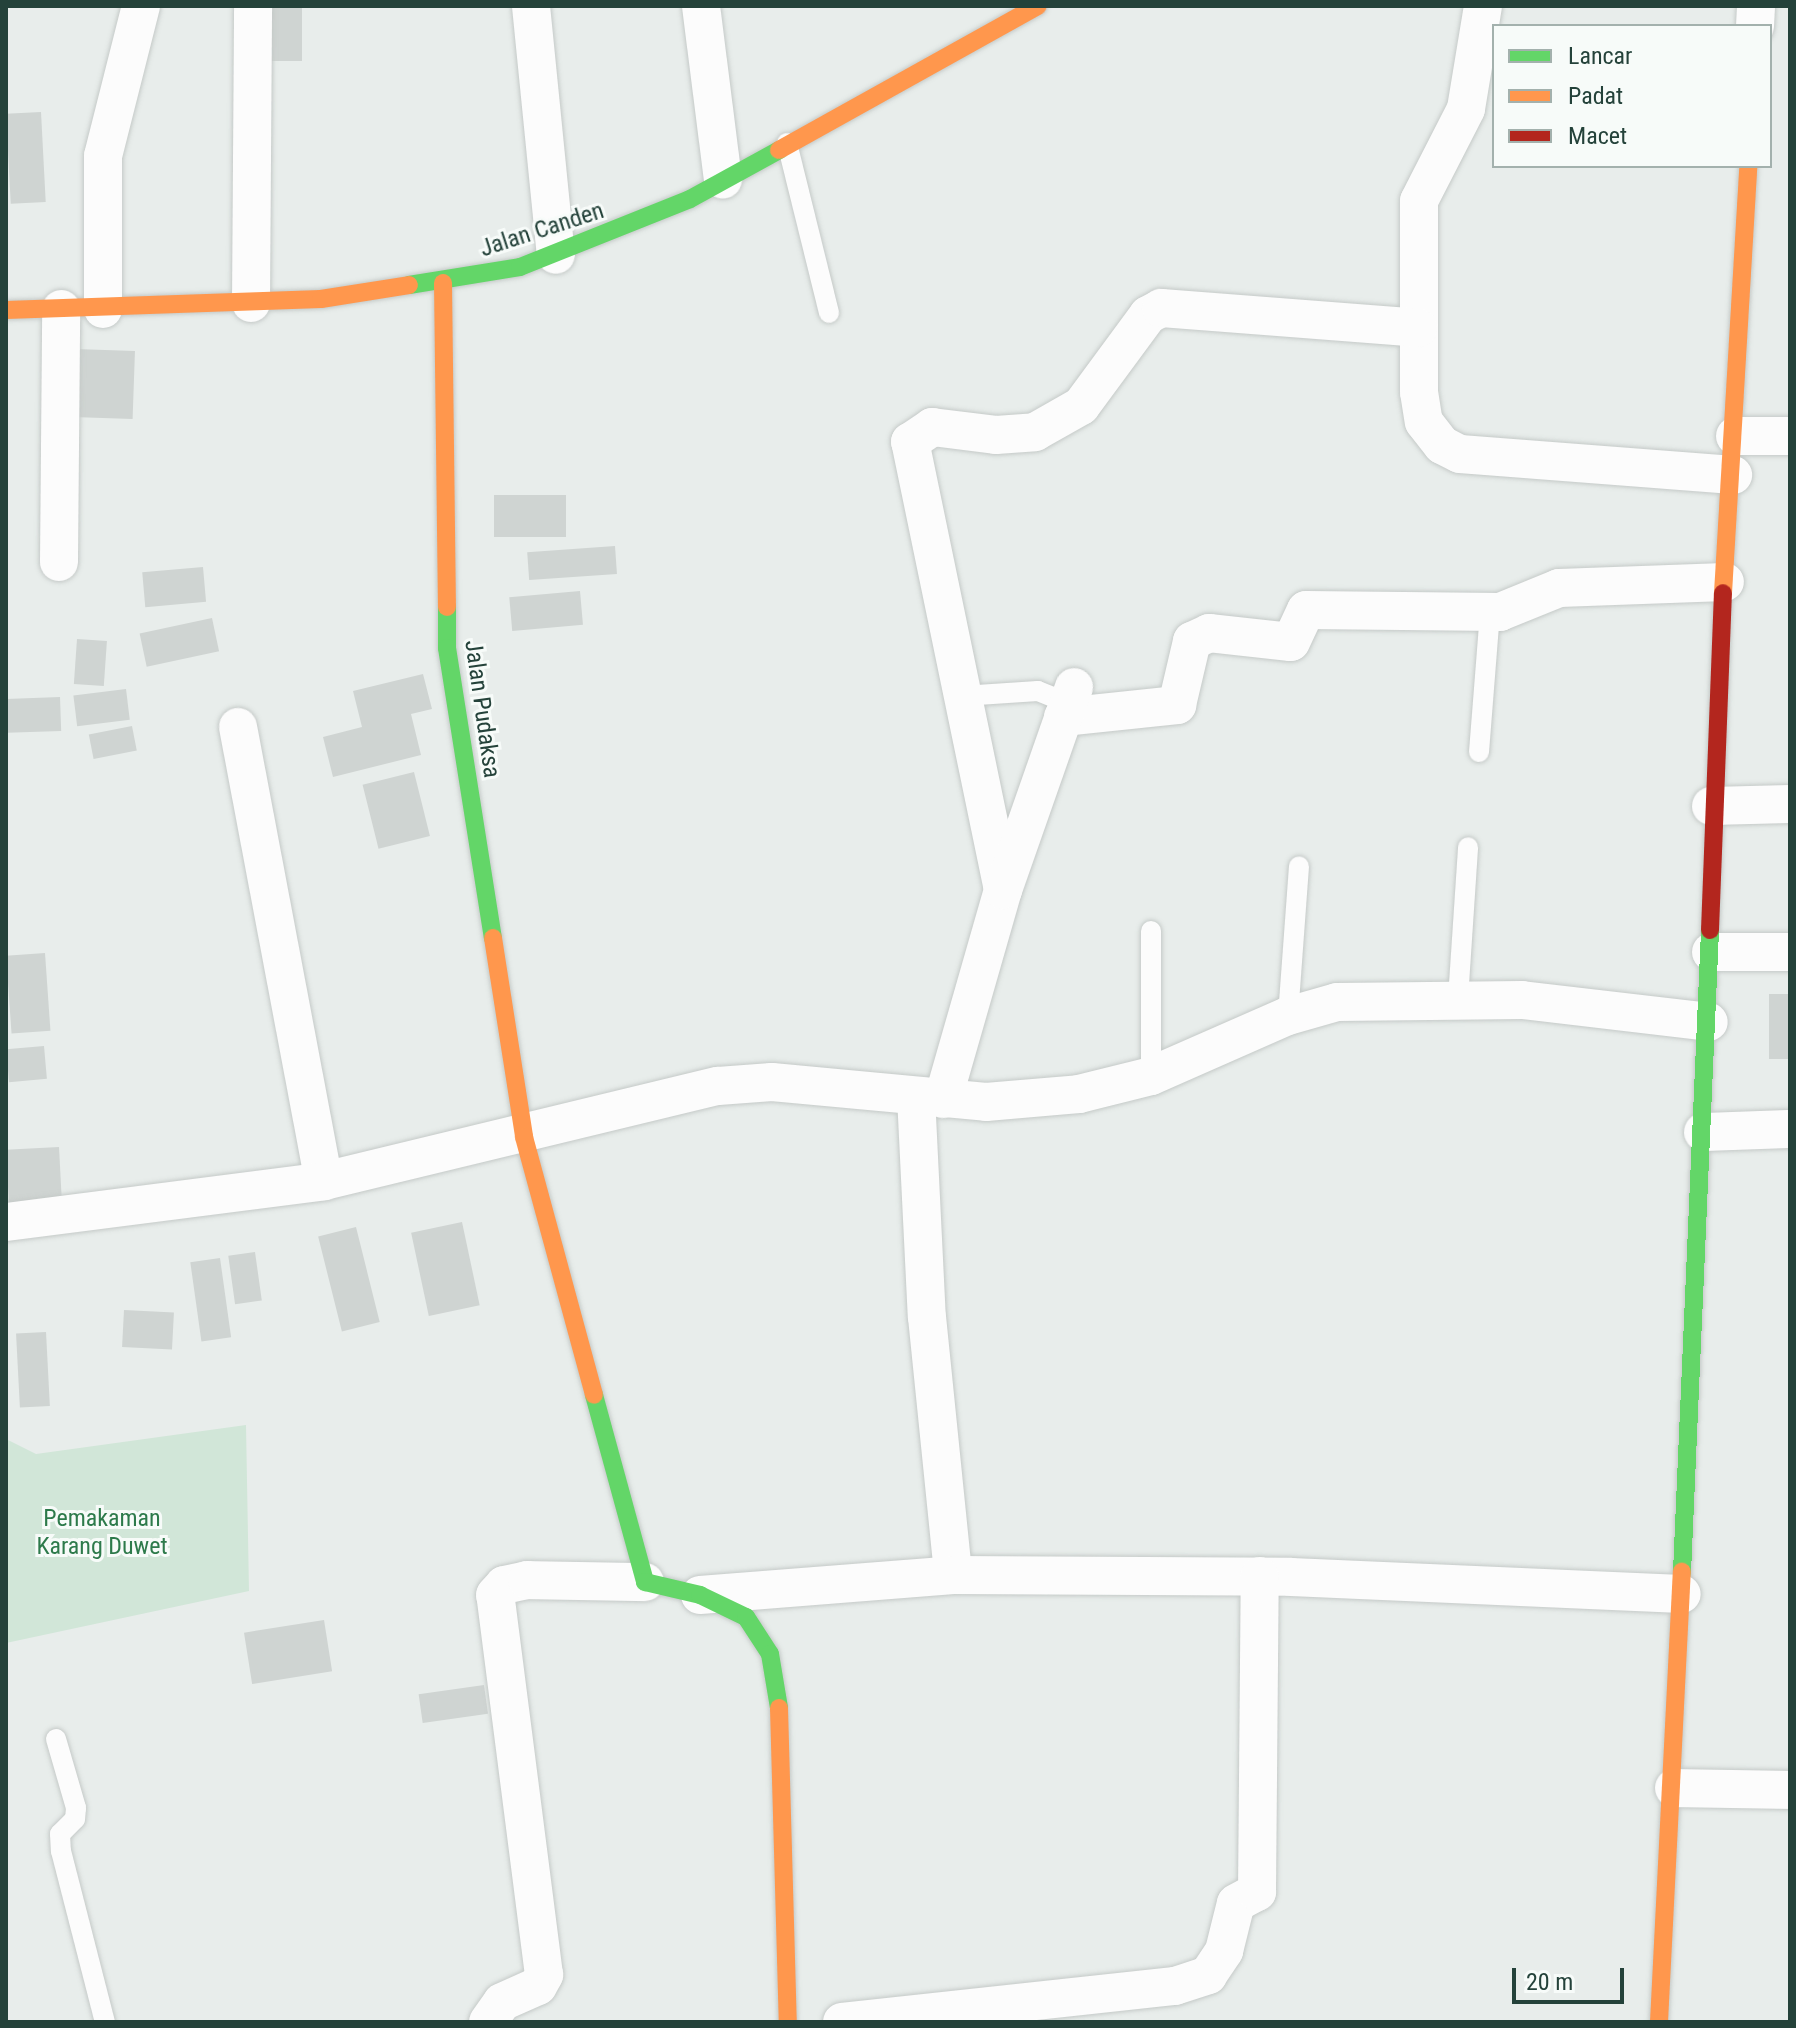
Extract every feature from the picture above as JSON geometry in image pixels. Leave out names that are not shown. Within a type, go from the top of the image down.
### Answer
[{"type":"street","points":[[103,309],[103,156],[141,6]]},
{"type":"street","points":[[251,303],[253,6]]},
{"type":"street","points":[[531,6],[556,255]]},
{"type":"street","points":[[701,6],[723,180]]},
{"type":"street","name":"Jalan Canden","points":[[6,310],[251,303],[443,283],[556,255],[723,180],[1038,6]]},
{"type":"street","points":[[1483,6],[1466,109],[1419,201],[1418,328],[1422,414],[1451,451],[1733,475]]},
{"type":"street","points":[[1659,2022],[1674,1788],[1709,1022],[1711,806],[1733,475],[1748,168]]},
{"type":"street","name":"Jalan Pudaksa","points":[[443,283],[447,648],[524,1137],[645,1582]]},
{"type":"street","points":[[1003,890],[910,442],[932,427],[996,435],[1035,432],[1081,406],[1148,315],[1161,308],[1418,328]]},
{"type":"street","points":[[59,562],[61,309]]},
{"type":"street","points":[[1735,436],[1790,436]]},
{"type":"street","points":[[953,1575],[927,1317],[930,1097],[1068,702],[1177,705],[1192,641],[1209,633],[1291,642],[1306,610],[1490,612],[1516,608],[1559,588],[1725,582]]},
{"type":"street","points":[[238,727],[324,1181]]},
{"type":"street","points":[[1711,806],[1790,804]]},
{"type":"street","points":[[1711,952],[1790,952]]},
{"type":"street","points":[[6,1222],[324,1181],[524,1137],[718,1086],[772,1082],[930,1097],[1037,1099],[1151,1076],[1288,1016],[1337,1002],[1522,1000],[1709,1022]]},
{"type":"street","points":[[1703,1132],[1790,1129]]},
{"type":"street","points":[[700,1595],[953,1575],[1260,1576],[1682,1594]]},
{"type":"street","points":[[842,2022],[1175,1986],[1208,1975],[1224,1951],[1236,1903],[1257,1892],[1260,1576]]},
{"type":"street","points":[[488,2022],[502,2002],[538,1986],[544,1975],[495,1595],[504,1585],[527,1580],[645,1582],[700,1595],[746,1617],[770,1654],[780,1713],[788,2022]]},
{"type":"street","points":[[1674,1788],[1790,1790]]},
{"type":"lane","points":[[787,143],[829,313]]},
{"type":"lane","points":[[1479,752],[1490,612]]},
{"type":"lane","points":[[962,696],[1038,691],[1068,702]]},
{"type":"lane","points":[[1458,999],[1468,847]]},
{"type":"lane","points":[[1288,1016],[1299,866]]},
{"type":"lane","points":[[1151,931],[1151,1076]]},
{"type":"lane","points":[[56,1739],[76,1808],[75,1819],[60,1834],[61,1851],[105,2022]]},
{"type":"green space","name":"Pemakaman Karang Duwet","points":[[246,1425],[249,1591],[6,1643],[6,1439],[36,1454]]},
{"type":"building","points":[[261,6],[302,6],[302,61],[261,61]]},
{"type":"building","points":[[41,112],[46,202],[11,204],[6,114]]},
{"type":"building","points":[[75,349],[135,351],[133,419],[73,417]]},
{"type":"building","points":[[494,495],[566,495],[566,537],[494,537]]},
{"type":"building","points":[[615,546],[617,574],[529,580],[527,552]]},
{"type":"building","points":[[203,567],[206,602],[145,607],[142,572]]},
{"type":"building","points":[[580,591],[583,625],[512,631],[509,597]]},
{"type":"building","points":[[212,618],[219,651],[147,667],[140,633]]},
{"type":"building","points":[[77,639],[107,641],[104,686],[74,684]]},
{"type":"building","points":[[423,674],[432,709],[411,714],[421,755],[333,777],[323,737],[362,727],[353,691]]},
{"type":"building","points":[[126,689],[130,720],[77,726],[73,695]]},
{"type":"building","points":[[60,697],[61,731],[7,733],[6,699]]},
{"type":"building","points":[[132,726],[137,751],[94,759],[89,734]]},
{"type":"building","points":[[414,772],[430,836],[379,849],[363,785]]},
{"type":"building","points":[[45,953],[50,1031],[12,1034],[6,956]]},
{"type":"building","points":[[1769,994],[1790,994],[1790,1059],[1769,1059]]},
{"type":"building","points":[[44,1046],[47,1079],[9,1082],[6,1049]]},
{"type":"building","points":[[59,1147],[62,1213],[10,1216],[6,1150]]},
{"type":"building","points":[[462,1222],[480,1305],[429,1316],[411,1233]]},
{"type":"building","points":[[356,1227],[380,1322],[342,1332],[318,1236]]},
{"type":"building","points":[[255,1252],[262,1301],[235,1304],[228,1256]]},
{"type":"building","points":[[220,1258],[231,1337],[201,1341],[190,1262]]},
{"type":"building","points":[[124,1310],[174,1313],[172,1350],[122,1347]]},
{"type":"building","points":[[46,1332],[50,1406],[20,1407],[16,1334]]},
{"type":"building","points":[[324,1620],[332,1671],[252,1684],[244,1633]]},
{"type":"building","points":[[484,1685],[488,1714],[423,1723],[419,1694]]},
{"type":"traffic: fast","points":[[409,285],[520,267],[690,199],[779,150]]},
{"type":"traffic: fast","points":[[447,607],[447,648],[493,938]]},
{"type":"traffic: fast","points":[[1682,1572],[1710,930]]},
{"type":"traffic: fast","points":[[594,1395],[645,1582],[700,1595],[746,1617],[770,1654],[779,1708]]},
{"type":"traffic: slow","points":[[779,150],[1038,6]]},
{"type":"traffic: slow","points":[[1723,593],[1748,168]]},
{"type":"traffic: slow","points":[[443,283],[447,607]]},
{"type":"traffic: slow","points":[[6,310],[321,299],[409,285]]},
{"type":"traffic: slow","points":[[493,938],[524,1137],[594,1395]]},
{"type":"traffic: slow","points":[[1659,2022],[1682,1572]]},
{"type":"traffic: slow","points":[[779,1708],[788,2022]]},
{"type":"traffic: jam","points":[[1710,930],[1723,593]]}]
